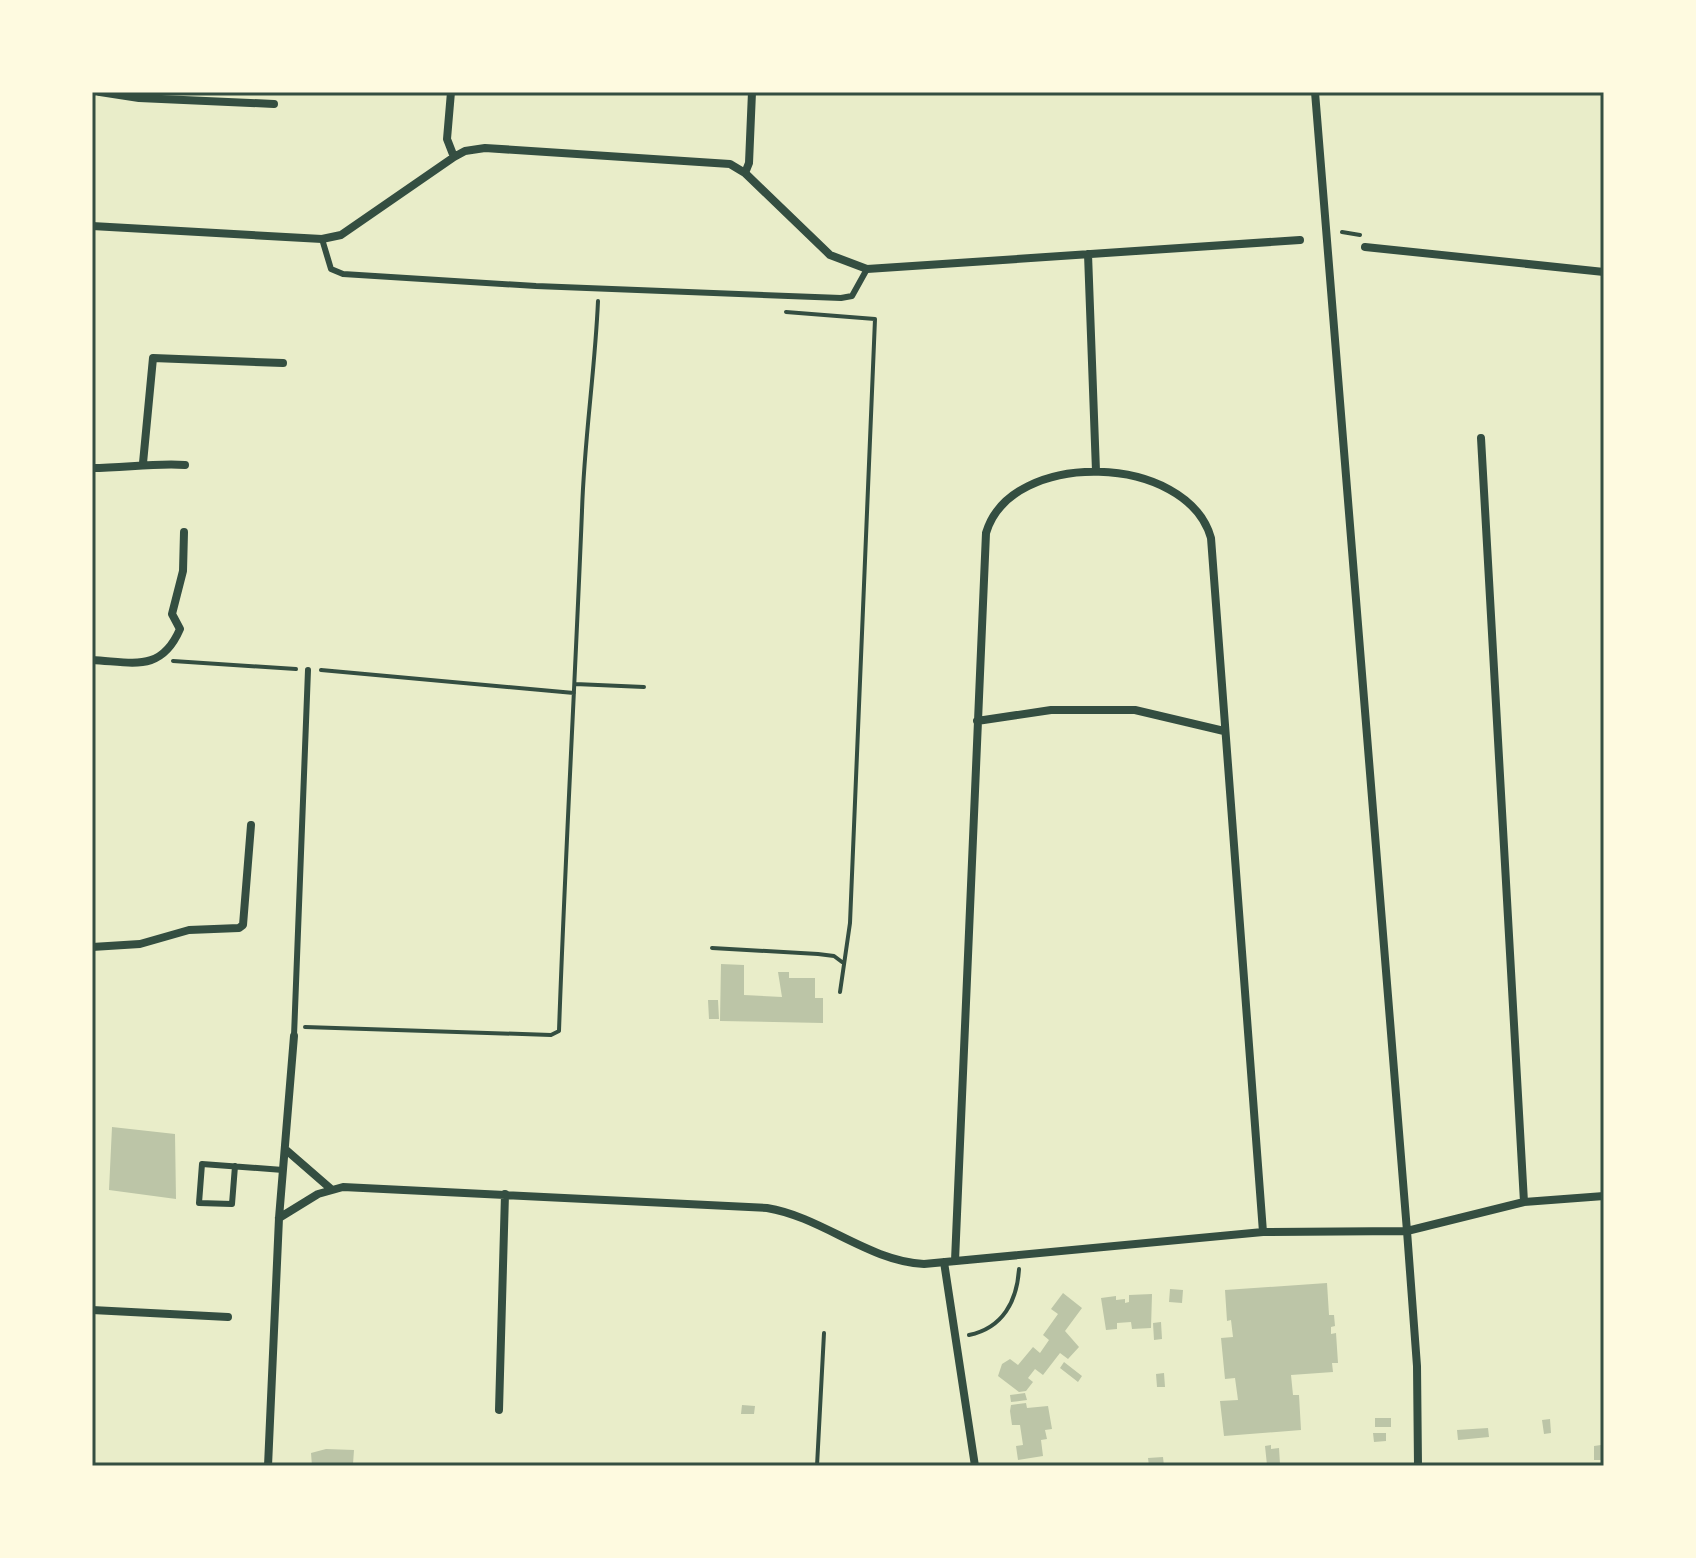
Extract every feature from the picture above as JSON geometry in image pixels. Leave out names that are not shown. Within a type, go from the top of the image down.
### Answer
[{"type":"street","points":[[100,92],[139,98],[219,96],[274,104]]},
{"type":"street","points":[[451,92],[447,139],[454,157]]},
{"type":"street","points":[[745,173],[749,163],[752,92]]},
{"type":"street","points":[[1315,92],[1407,1231],[1417,1366],[1418,1466]]},
{"type":"street","points":[[92,226],[322,239],[341,235],[454,157],[474,148],[722,162],[745,173],[830,255],[862,268],[1300,240]]},
{"type":"street","points":[[1365,247],[1604,272]]},
{"type":"street","points":[[1088,254],[1096,471]]},
{"type":"street","points":[[143,463],[153,358],[283,363]]},
{"type":"street","points":[[1481,438],[1524,1202]]},
{"type":"street","points":[[92,468],[124,468],[143,463],[185,465]]},
{"type":"street","points":[[955,1261],[985,546],[990,518],[1008,499],[1040,482],[1096,471],[1131,475],[1168,489],[1192,505],[1207,527],[1263,1232]]},
{"type":"street","points":[[92,660],[159,660],[166,654],[180,629],[172,614],[183,571],[184,532]]},
{"type":"street","points":[[977,721],[1051,710],[1135,710],[1224,731]]},
{"type":"street","points":[[92,947],[140,944],[189,930],[239,928],[243,925],[251,825]]},
{"type":"street","points":[[268,1466],[279,1218],[294,1036]]},
{"type":"street","points":[[285,1149],[331,1189]]},
{"type":"street","points":[[279,1218],[331,1189],[505,1194],[767,1208],[818,1223],[896,1260],[944,1262],[1263,1232],[1407,1231],[1524,1202],[1604,1196]]},
{"type":"street","points":[[499,1410],[505,1194]]},
{"type":"street","points":[[944,1262],[975,1466]]},
{"type":"street","points":[[92,1310],[228,1317]]},
{"type":"lane","points":[[322,239],[331,269],[343,274],[536,286],[841,298],[852,296],[862,268]]},
{"type":"lane","points":[[294,1036],[308,670]]},
{"type":"lane","points":[[235,1166],[232,1204],[199,1203],[202,1164],[235,1166],[283,1170]]},
{"type":"path","points":[[295,1025],[318,1029],[551,1035],[559,1031],[582,510],[595,382],[597,301],[612,302]]},
{"type":"path","points":[[775,311],[875,319],[850,923],[840,992]]},
{"type":"path","points":[[159,660],[574,693]]},
{"type":"path","points":[[574,684],[644,687]]},
{"type":"path","points":[[712,948],[818,954],[834,956],[842,962]]},
{"type":"path","points":[[956,1338],[989,1329],[1004,1316],[1017,1287],[1019,1254]]},
{"type":"path","points":[[817,1466],[824,1333]]},
{"type":"building","points":[[721,964],[744,965],[744,995],[782,997],[778,972],[789,972],[789,978],[815,978],[815,998],[823,998],[823,1023],[720,1021]]},
{"type":"building","points":[[708,1000],[718,1000],[719,1019],[709,1019]]},
{"type":"building","points":[[112,1127],[175,1134],[176,1199],[109,1190]]},
{"type":"building","points":[[1327,1283],[1329,1315],[1334,1315],[1335,1326],[1331,1327],[1331,1334],[1336,1333],[1338,1363],[1332,1363],[1333,1372],[1291,1375],[1293,1395],[1299,1395],[1301,1430],[1224,1436],[1220,1401],[1238,1400],[1235,1378],[1225,1379],[1221,1338],[1233,1337],[1231,1320],[1227,1321],[1225,1290]]},
{"type":"building","points":[[1170,1289],[1183,1290],[1182,1303],[1169,1302]]},
{"type":"building","points":[[1063,1293],[1082,1308],[1065,1331],[1079,1347],[1068,1359],[1060,1353],[1043,1375],[1035,1369],[1028,1378],[1033,1382],[1026,1391],[1019,1392],[998,1376],[1002,1364],[1010,1359],[1018,1365],[1033,1347],[1040,1353],[1049,1340],[1043,1335],[1058,1314],[1051,1309]]},
{"type":"building","points":[[1152,1294],[1151,1328],[1132,1329],[1131,1322],[1117,1323],[1117,1329],[1106,1330],[1101,1298],[1116,1296],[1116,1300],[1125,1299],[1125,1303],[1129,1302],[1129,1295]]},
{"type":"building","points":[[1161,1322],[1162,1339],[1154,1340],[1153,1323]]},
{"type":"building","points":[[1064,1362],[1082,1376],[1078,1382],[1060,1368]]},
{"type":"building","points":[[1164,1373],[1165,1387],[1157,1387],[1156,1374]]},
{"type":"building","points":[[1025,1393],[1027,1400],[1011,1402],[1010,1395]]},
{"type":"building","points":[[1026,1403],[1027,1408],[1048,1406],[1052,1429],[1045,1430],[1047,1439],[1041,1440],[1043,1456],[1018,1460],[1016,1446],[1023,1445],[1020,1425],[1012,1425],[1010,1411],[1011,1405]]},
{"type":"building","points":[[742,1405],[755,1406],[754,1414],[741,1414]]},
{"type":"building","points":[[1375,1418],[1391,1418],[1391,1427],[1375,1427]]},
{"type":"building","points":[[1550,1419],[1551,1433],[1544,1434],[1542,1420]]},
{"type":"building","points":[[1488,1428],[1489,1437],[1458,1440],[1457,1430]]},
{"type":"building","points":[[1373,1433],[1386,1433],[1386,1441],[1374,1442]]},
{"type":"building","points":[[1271,1445],[1271,1449],[1279,1448],[1280,1464],[1267,1465],[1265,1446]]},
{"type":"building","points":[[1601,1445],[1602,1460],[1594,1460],[1594,1446]]},
{"type":"building","points":[[326,1449],[354,1450],[353,1464],[312,1466],[311,1453]]},
{"type":"building","points":[[1163,1457],[1164,1466],[1149,1466],[1148,1458]]}]
